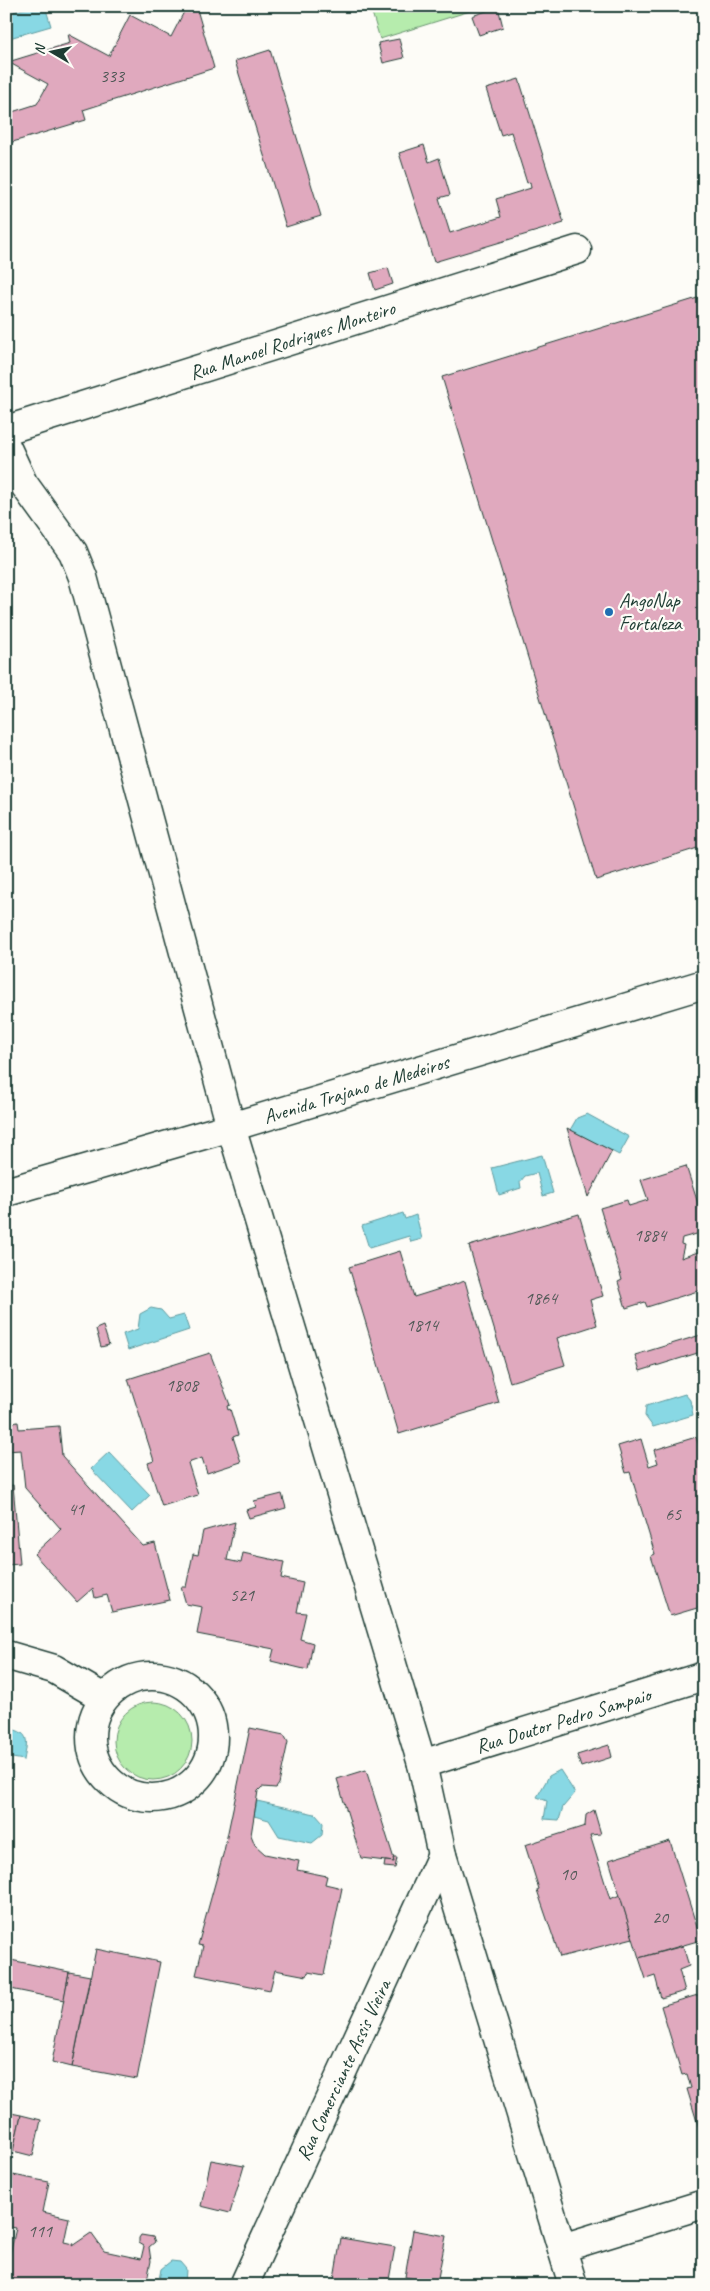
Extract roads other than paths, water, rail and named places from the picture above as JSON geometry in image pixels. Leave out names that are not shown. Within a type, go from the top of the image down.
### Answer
[{"type":"street","name":"Rua Manoel Rodrigues Monteiro","points":[[6,430],[577,250]]},
{"type":"street","points":[[6,446],[24,483],[73,552],[83,577],[231,1128],[422,1764],[442,1855],[573,2285]]},
{"type":"street","name":"Avenida Trajano de Medeiros","points":[[6,1192],[231,1128],[704,984]]},
{"type":"street","points":[[6,1655],[54,1669],[104,1698]]},
{"type":"street","points":[[158,1675],[178,1681],[194,1692],[207,1708],[212,1727],[212,1741],[206,1767],[193,1783],[176,1794],[156,1799],[135,1797],[117,1788],[102,1774],[92,1749],[90,1736],[94,1716],[104,1698],[119,1684],[144,1676],[158,1675]]},
{"type":"street","name":"Rua Doutor Pedro Sampaio","points":[[422,1764],[704,1676]]},
{"type":"street","name":"Rua Comerciante Assis Vieira","points":[[244,2285],[442,1855]]},
{"type":"street","points":[[562,2248],[704,2204]]},
{"type":"water","points":[[33,6],[45,6],[51,26],[6,39],[6,14]]},
{"type":"water","points":[[587,1114],[629,1137],[619,1155],[570,1130],[577,1118]]},
{"type":"water","points":[[542,1155],[553,1193],[543,1196],[537,1173],[525,1176],[520,1182],[521,1188],[499,1195],[492,1168]]},
{"type":"water","points":[[403,1213],[405,1219],[416,1215],[422,1239],[411,1242],[409,1236],[369,1248],[362,1226]]},
{"type":"water","points":[[151,1308],[161,1310],[169,1319],[184,1315],[189,1330],[128,1350],[123,1334],[138,1329],[140,1314]]},
{"type":"water","points":[[685,1394],[690,1400],[693,1415],[653,1427],[645,1416],[646,1406]]},
{"type":"water","points":[[109,1452],[150,1495],[132,1512],[91,1469]]},
{"type":"water","points":[[6,1728],[20,1732],[26,1738],[24,1760],[6,1757]]},
{"type":"water","points":[[560,1770],[575,1793],[563,1807],[559,1820],[544,1819],[547,1801],[537,1797],[549,1776]]},
{"type":"water","points":[[257,1801],[315,1814],[323,1823],[322,1835],[312,1843],[279,1836],[269,1820],[254,1816]]},
{"type":"water","points":[[171,2261],[180,2262],[186,2269],[185,2285],[158,2285],[161,2269]]},
{"type":"place","name":"AngoNap Fortaleza","points":[[609,612]]}]
